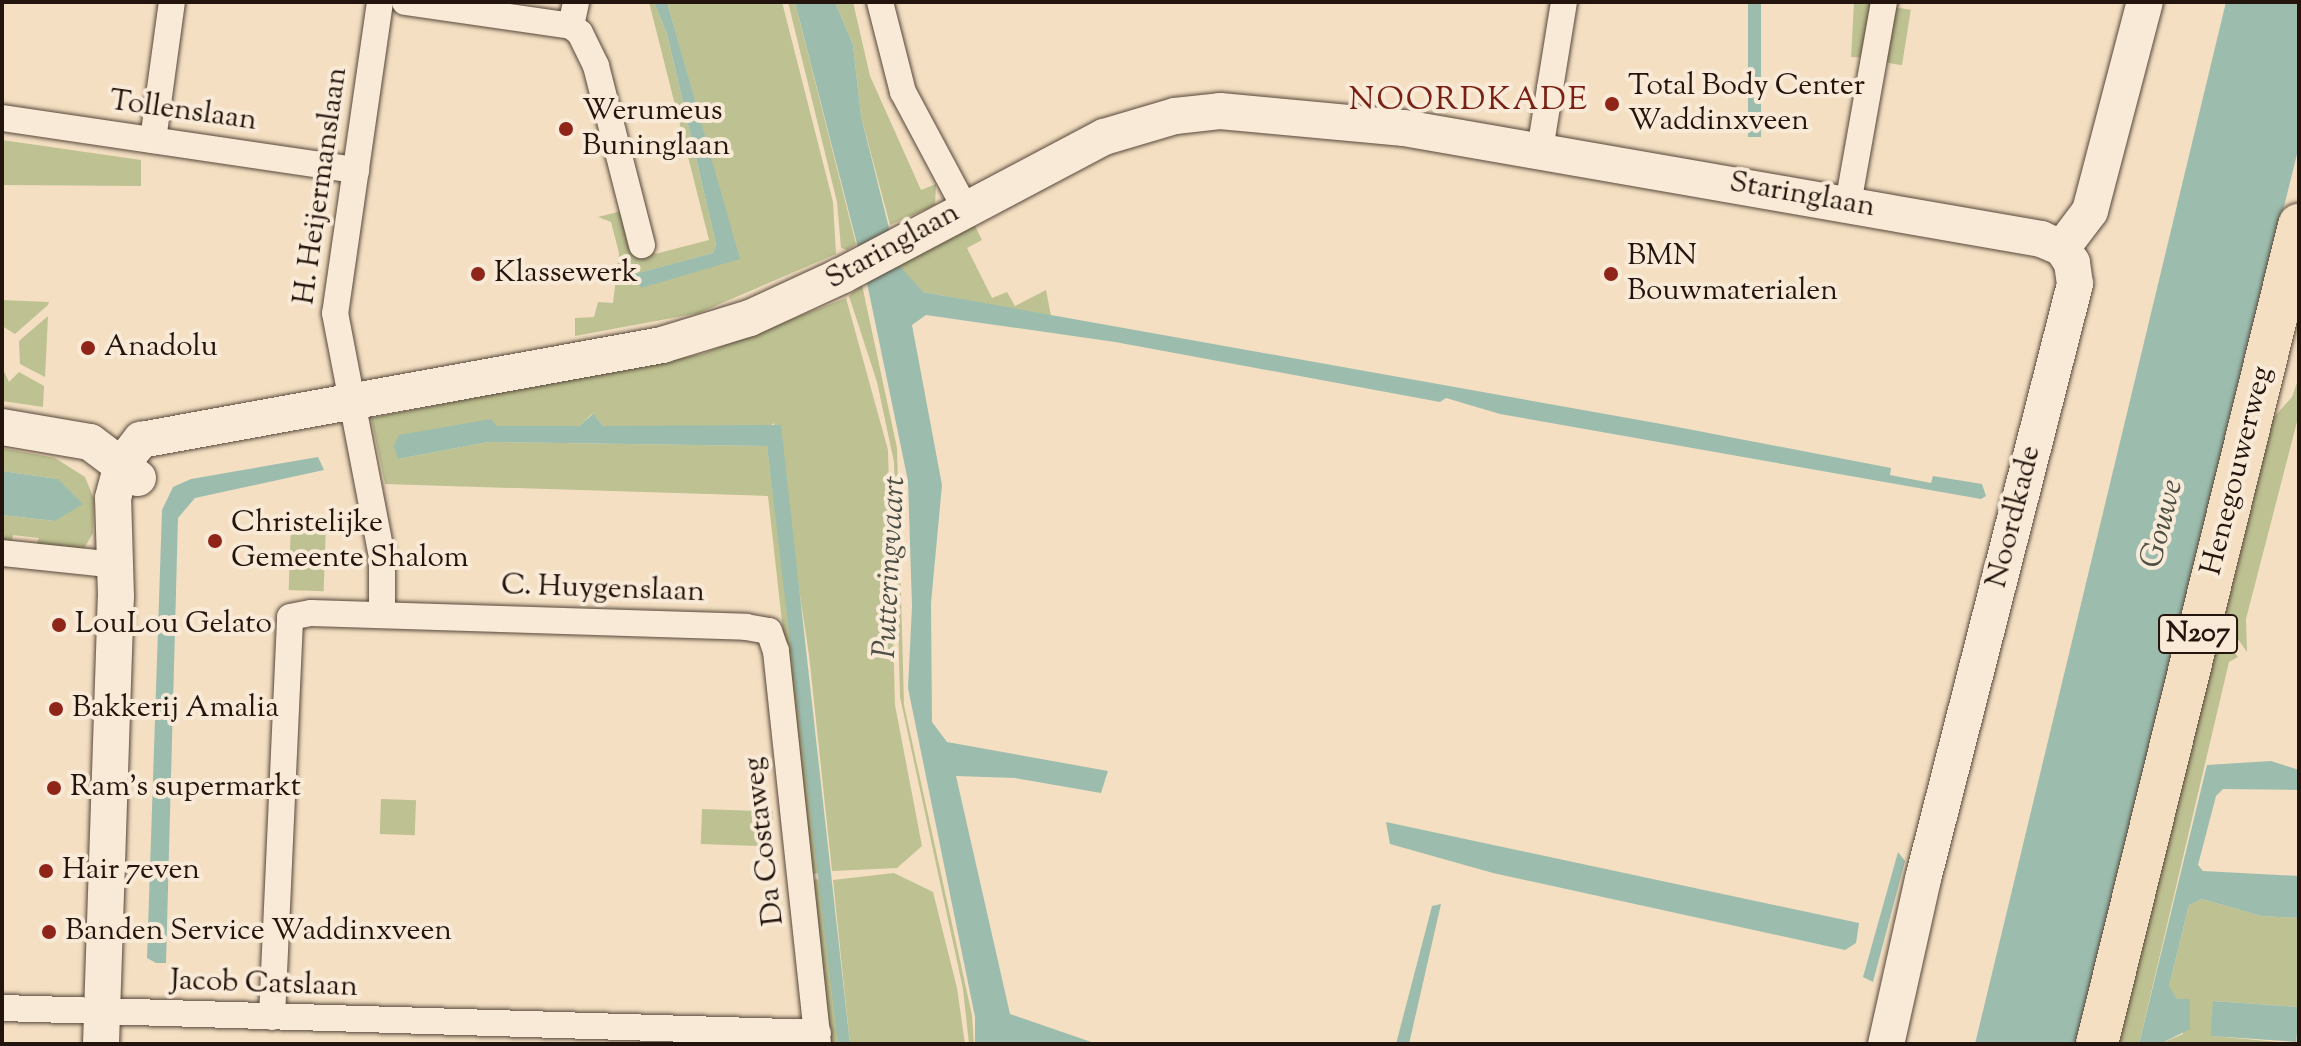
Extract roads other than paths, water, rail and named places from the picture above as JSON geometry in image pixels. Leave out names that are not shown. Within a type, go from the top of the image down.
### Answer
[{"type":"main road","name":"Henegouwerweg","points":[[2097,1044],[2299,225]]},
{"type":"street","points":[[153,140],[172,2]]},
{"type":"street","name":"H. Heijermanslaan","points":[[380,2],[335,313],[350,404],[382,558],[382,615]]},
{"type":"street","points":[[405,2],[574,14],[596,66],[642,245]]},
{"type":"street","points":[[880,2],[903,92],[965,208]]},
{"type":"street","points":[[1540,150],[1564,2]]},
{"type":"street","points":[[1848,204],[1884,2]]},
{"type":"street","points":[[2062,248],[2090,211],[2145,2]]},
{"type":"street","name":"Staringlaan","points":[[130,471],[149,435],[242,424],[662,345],[750,318],[857,268],[965,208],[1104,137],[1175,116],[1220,111],[1343,120],[1540,150],[1848,204],[2041,239],[2062,248]]},
{"type":"street","name":"Tollenslaan","points":[[2,118],[356,170]]},
{"type":"street","name":"Noordkade","points":[[1886,1044],[1926,866],[2075,284],[2072,263],[2062,248]]},
{"type":"street","points":[[2,427],[90,442],[130,471],[113,498],[117,552],[101,1028]]},
{"type":"street","points":[[2,553],[117,552]]},
{"type":"street","name":"C. Huygenslaan","points":[[272,1017],[290,617],[382,615],[769,631]]},
{"type":"street","name":"Da Costaweg","points":[[769,631],[818,1039]]},
{"type":"street","name":"Jacob Catslaan","points":[[2,1008],[101,1028],[272,1017],[424,1033],[818,1039]]},
{"type":"water","points":[[654,2],[667,2],[740,259],[641,288],[635,274],[713,253],[716,244],[667,34]]},
{"type":"water","points":[[795,2],[835,2],[853,45],[861,116],[898,264],[923,292],[1667,425],[1891,468],[1890,475],[1931,483],[1933,476],[1982,484],[1986,496],[1981,499],[1500,414],[1446,398],[1440,402],[1115,342],[926,315],[912,325],[942,485],[931,603],[932,722],[947,742],[1108,771],[1101,793],[1015,778],[956,776],[1010,1014],[1097,1044],[975,1044],[975,1017],[908,688],[912,606],[908,481],[867,283]]},
{"type":"water","points":[[1748,2],[1761,2],[1761,137],[1748,137]]},
{"type":"water","name":"Gouwe","points":[[2226,2],[2299,2],[2299,146],[2077,1044],[1975,1044]]},
{"type":"water","points":[[593,414],[603,426],[781,425],[850,1044],[838,1044],[767,446],[488,442],[398,459],[394,446],[399,435],[491,419],[497,426],[579,426]]},
{"type":"water","points":[[318,457],[324,470],[195,498],[178,518],[166,963],[156,963],[147,958],[162,510],[173,487],[191,479]]},
{"type":"water","points":[[2,471],[58,479],[83,504],[55,521],[2,515]]},
{"type":"water","points":[[2271,761],[2299,770],[2299,790],[2223,789],[2216,796],[2198,865],[2203,871],[2299,876],[2299,918],[2261,916],[2202,899],[2189,905],[2169,986],[2177,999],[2190,999],[2190,1029],[2160,1044],[2139,1044],[2207,765]]},
{"type":"water","points":[[1386,822],[1859,923],[1856,943],[1845,950],[1493,873],[1390,844]]},
{"type":"water","points":[[1898,852],[1905,861],[1873,982],[1863,977]]},
{"type":"water","points":[[1441,904],[1409,1044],[1396,1044],[1432,906]]},
{"type":"water","points":[[2213,1001],[2299,1007],[2296,1042],[2211,1036]]},
{"type":"place","name":"Total Body Center Waddinxveen","points":[[1612,104]]},
{"type":"place","name":"Werumeus Buninglaan","points":[[566,129]]},
{"type":"place","name":"Klassewerk","points":[[478,274]]},
{"type":"place","name":"BMN Bouwmaterialen","points":[[1611,274]]},
{"type":"place","name":"Anadolu","points":[[88,348]]},
{"type":"place","name":"Christelijke Gemeente Shalom","points":[[215,541]]},
{"type":"place","name":"LouLou Gelato","points":[[59,625]]},
{"type":"place","name":"Bakkerij Amalia","points":[[56,709]]},
{"type":"place","name":"Ram's supermarkt","points":[[54,788]]},
{"type":"place","name":"Hair 7even","points":[[46,871]]},
{"type":"place","name":"Banden Service Waddinxveen","points":[[49,932]]},
{"type":"district","name":"NOORDKADE","points":[[1469,101]]},
{"type":"water label","name":"Putteringvaart","points":[[891,567]]}]
